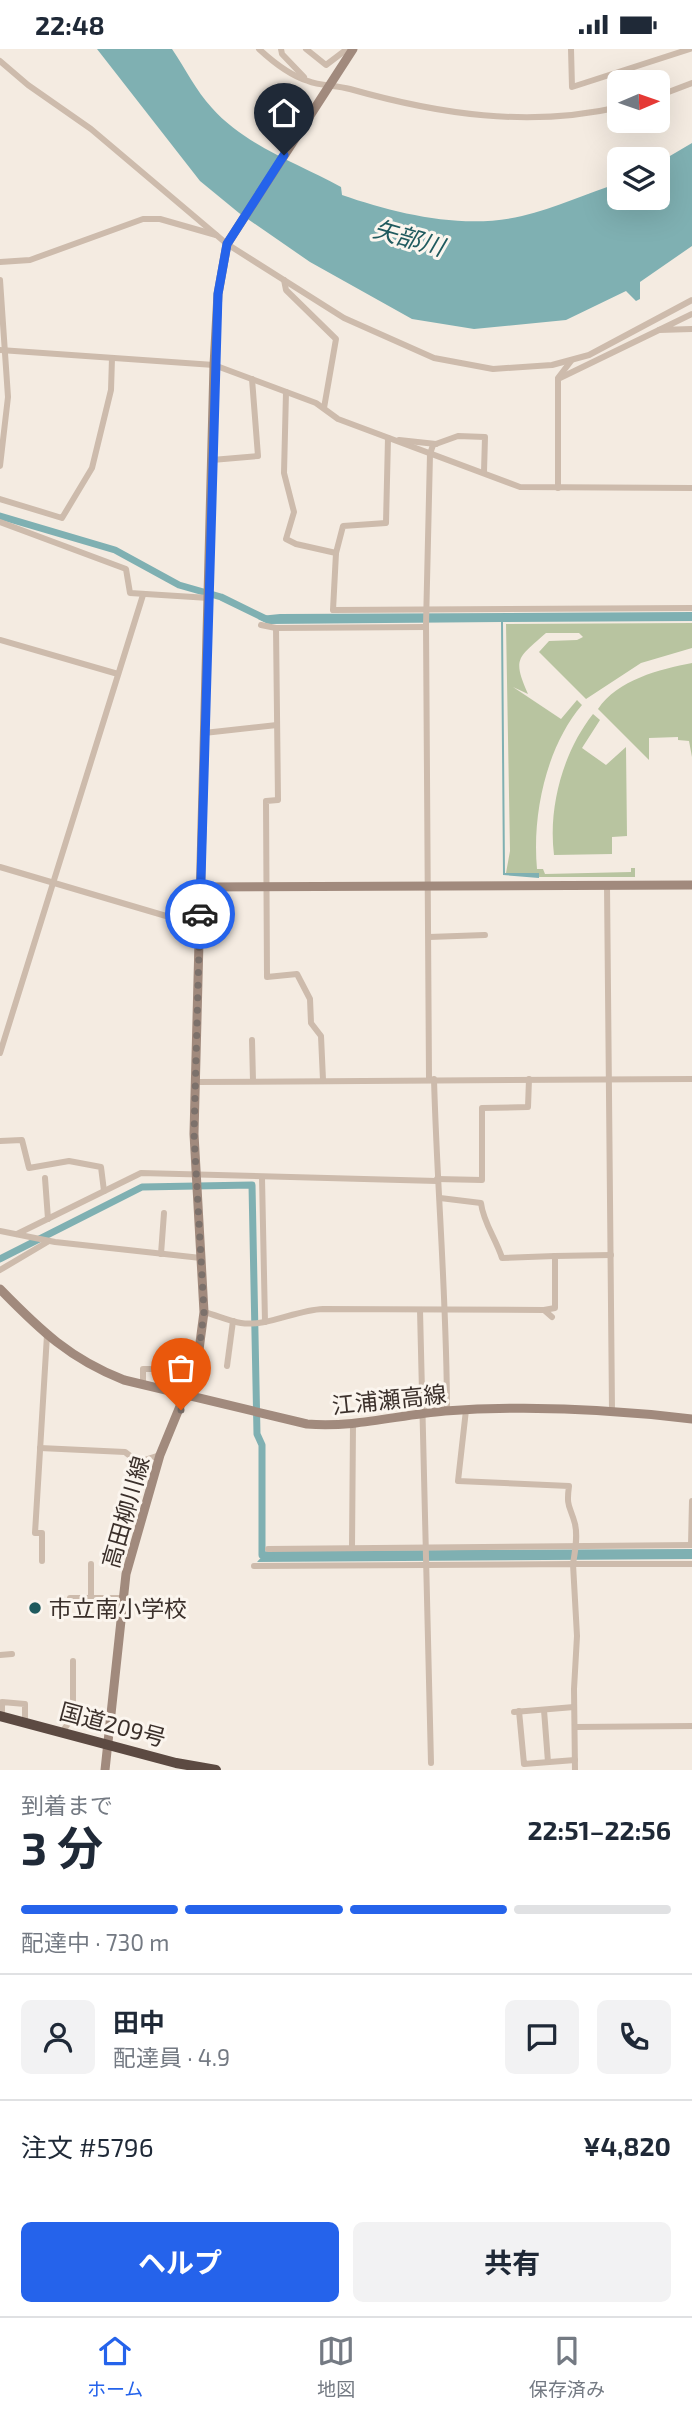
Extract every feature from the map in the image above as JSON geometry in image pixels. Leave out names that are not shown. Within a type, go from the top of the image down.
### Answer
[{"type":"highway","name":"国道209号","points":[[1,1716],[176,1763],[216,1770]]},
{"type":"main road","name":"高田柳川線","points":[[105,1770],[121,1598],[135,1538],[160,1455],[195,1369],[204,1312],[195,1176],[195,1082],[218,294],[228,242],[353,49]]},
{"type":"main road","points":[[200,887],[692,885]]},
{"type":"main road","name":"江浦瀬高線","points":[[0,1289],[47,1335],[86,1364],[143,1385],[307,1424],[353,1424],[423,1413],[466,1410],[612,1410],[692,1419]]},
{"type":"street","points":[[259,49],[279,66],[309,82],[330,83],[404,104],[468,115],[562,117],[607,109]]},
{"type":"street","points":[[281,49],[282,54],[309,82]]},
{"type":"street","points":[[306,49],[326,65],[347,49]]},
{"type":"street","points":[[571,49],[572,87],[690,49]]},
{"type":"street","points":[[0,61],[28,85],[91,129],[218,236],[361,327],[454,364],[512,370],[571,361],[589,355],[692,300]]},
{"type":"street","points":[[670,91],[692,83]]},
{"type":"street","points":[[0,262],[30,260],[143,219],[160,219],[218,236]]},
{"type":"street","points":[[0,280],[2,350],[7,358],[8,397],[0,466]]},
{"type":"street","points":[[284,280],[286,290],[336,339],[324,408]]},
{"type":"street","points":[[667,314],[692,312]]},
{"type":"street","points":[[558,378],[692,312]]},
{"type":"street","points":[[659,330],[692,329]]},
{"type":"street","points":[[2,350],[214,365],[324,408],[335,417],[520,487],[692,488]]},
{"type":"street","points":[[0,499],[62,518],[92,468],[111,390],[111,358]]},
{"type":"street","points":[[558,488],[558,378],[571,361]]},
{"type":"street","points":[[212,460],[258,456],[252,379]]},
{"type":"street","points":[[286,393],[284,473],[294,512],[286,539],[296,544],[336,553]]},
{"type":"street","points":[[391,439],[436,444],[458,436],[485,437],[484,472]]},
{"type":"street","points":[[391,439],[386,523],[343,526],[336,553],[333,610],[692,608]]},
{"type":"street","points":[[436,444],[430,454],[426,626],[428,886],[432,1078],[447,1310],[447,1411]]},
{"type":"street","points":[[0,522],[126,569],[130,593],[209,598]]},
{"type":"street","points":[[0,1053],[143,595]]},
{"type":"street","points":[[261,625],[276,628],[426,626]]},
{"type":"street","points":[[276,628],[278,800],[266,801],[267,977],[297,974],[310,999],[311,1023],[321,1036],[323,1080]]},
{"type":"street","points":[[0,640],[118,674]]},
{"type":"street","points":[[204,733],[277,726]]},
{"type":"street","points":[[0,867],[200,926]]},
{"type":"street","points":[[607,885],[612,1410]]},
{"type":"street","points":[[429,937],[485,935]]},
{"type":"street","points":[[252,1040],[253,1081]]},
{"type":"street","points":[[195,1082],[432,1078],[692,1079]]},
{"type":"street","points":[[20,1235],[141,1173],[262,1178],[482,1180],[482,1108],[527,1107],[529,1079]]},
{"type":"street","points":[[0,1141],[22,1140],[29,1168],[69,1161],[101,1167],[104,1191]]},
{"type":"street","points":[[45,1178],[48,1219]]},
{"type":"street","points":[[262,1178],[267,1321]]},
{"type":"street","points":[[440,1197],[481,1203],[482,1214],[494,1233],[502,1258],[611,1255]]},
{"type":"street","points":[[161,1254],[164,1213]]},
{"type":"street","points":[[0,1231],[52,1241],[201,1258]]},
{"type":"street","points":[[0,1270],[52,1241]]},
{"type":"street","points":[[204,1312],[237,1322],[267,1321],[303,1310],[544,1310],[555,1308],[555,1256]]},
{"type":"street","points":[[420,1310],[431,1763]]},
{"type":"street","points":[[544,1310],[552,1317]]},
{"type":"street","points":[[227,1366],[237,1322]]},
{"type":"street","points":[[42,1561],[42,1533],[35,1533],[47,1335]]},
{"type":"street","points":[[143,1385],[143,1369],[195,1369]]},
{"type":"street","points":[[466,1410],[458,1481],[569,1486],[566,1507],[575,1524],[576,1546],[573,1564],[577,1636],[575,1770]]},
{"type":"street","points":[[352,1548],[353,1424]]},
{"type":"street","points":[[40,1448],[125,1452],[138,1462],[160,1455]]},
{"type":"street","points":[[268,1549],[691,1545],[692,1501]]},
{"type":"street","points":[[91,1564],[91,1598]]},
{"type":"street","points":[[254,1566],[692,1564]]},
{"type":"street","points":[[71,1598],[121,1598]]},
{"type":"street","points":[[0,1655],[12,1654]]},
{"type":"street","points":[[64,1731],[73,1716],[73,1661]]},
{"type":"street","points":[[1,1716],[2,1702],[25,1704],[25,1722]]},
{"type":"street","points":[[574,1707],[517,1712],[524,1764],[575,1761]]},
{"type":"street","points":[[544,1710],[548,1762]]},
{"type":"street","points":[[575,1727],[692,1725]]},
{"type":"green space","points":[[692,623],[692,648],[641,663],[586,699],[539,652],[549,641],[577,640],[583,637],[579,633],[546,633],[520,659],[520,673],[528,694],[513,687],[561,719],[577,700],[582,705],[559,741],[544,783],[537,826],[537,869],[543,869],[545,874],[631,872],[631,868],[635,868],[635,877],[539,877],[539,873],[506,873],[510,851],[506,624]]},
{"type":"green space","points":[[692,663],[692,757],[689,741],[678,740],[678,737],[649,738],[649,760],[598,709],[616,690],[640,677]]},
{"type":"green space","points":[[593,714],[600,720],[582,748],[606,765],[626,747],[627,836],[612,837],[612,854],[554,855],[553,818],[560,781],[573,745]]},
{"type":"water","name":"矢部川","points":[[97,49],[172,49],[206,101],[240,133],[341,187],[342,195],[431,218],[454,221],[500,220],[547,209],[607,187],[607,210],[670,210],[670,156],[692,143],[692,246],[640,282],[640,299],[636,301],[626,291],[566,320],[474,329],[412,319],[310,262],[239,213],[200,181]]},
{"type":"water","points":[[692,612],[692,621],[503,622],[505,873],[539,873],[539,878],[503,875],[501,622],[269,624],[258,619],[260,616],[280,614]]},
{"type":"water","points":[[692,1549],[692,1559],[257,1562],[267,1551]]},
{"type":"waterway","points":[[0,516],[115,550],[179,585],[221,597],[268,620]]},
{"type":"waterway","points":[[0,1259],[142,1187],[252,1185],[257,1434],[262,1445],[262,1555],[271,1555]]},
{"type":"way so far","points":[[181,1410],[197,1365],[204,1312],[194,1134],[200,914]]},
{"type":"place","name":"市立南小学校","points":[[35,1608]]},
{"type":"route","points":[[200,914],[214,365],[220,275],[227,244],[284,155]]}]
